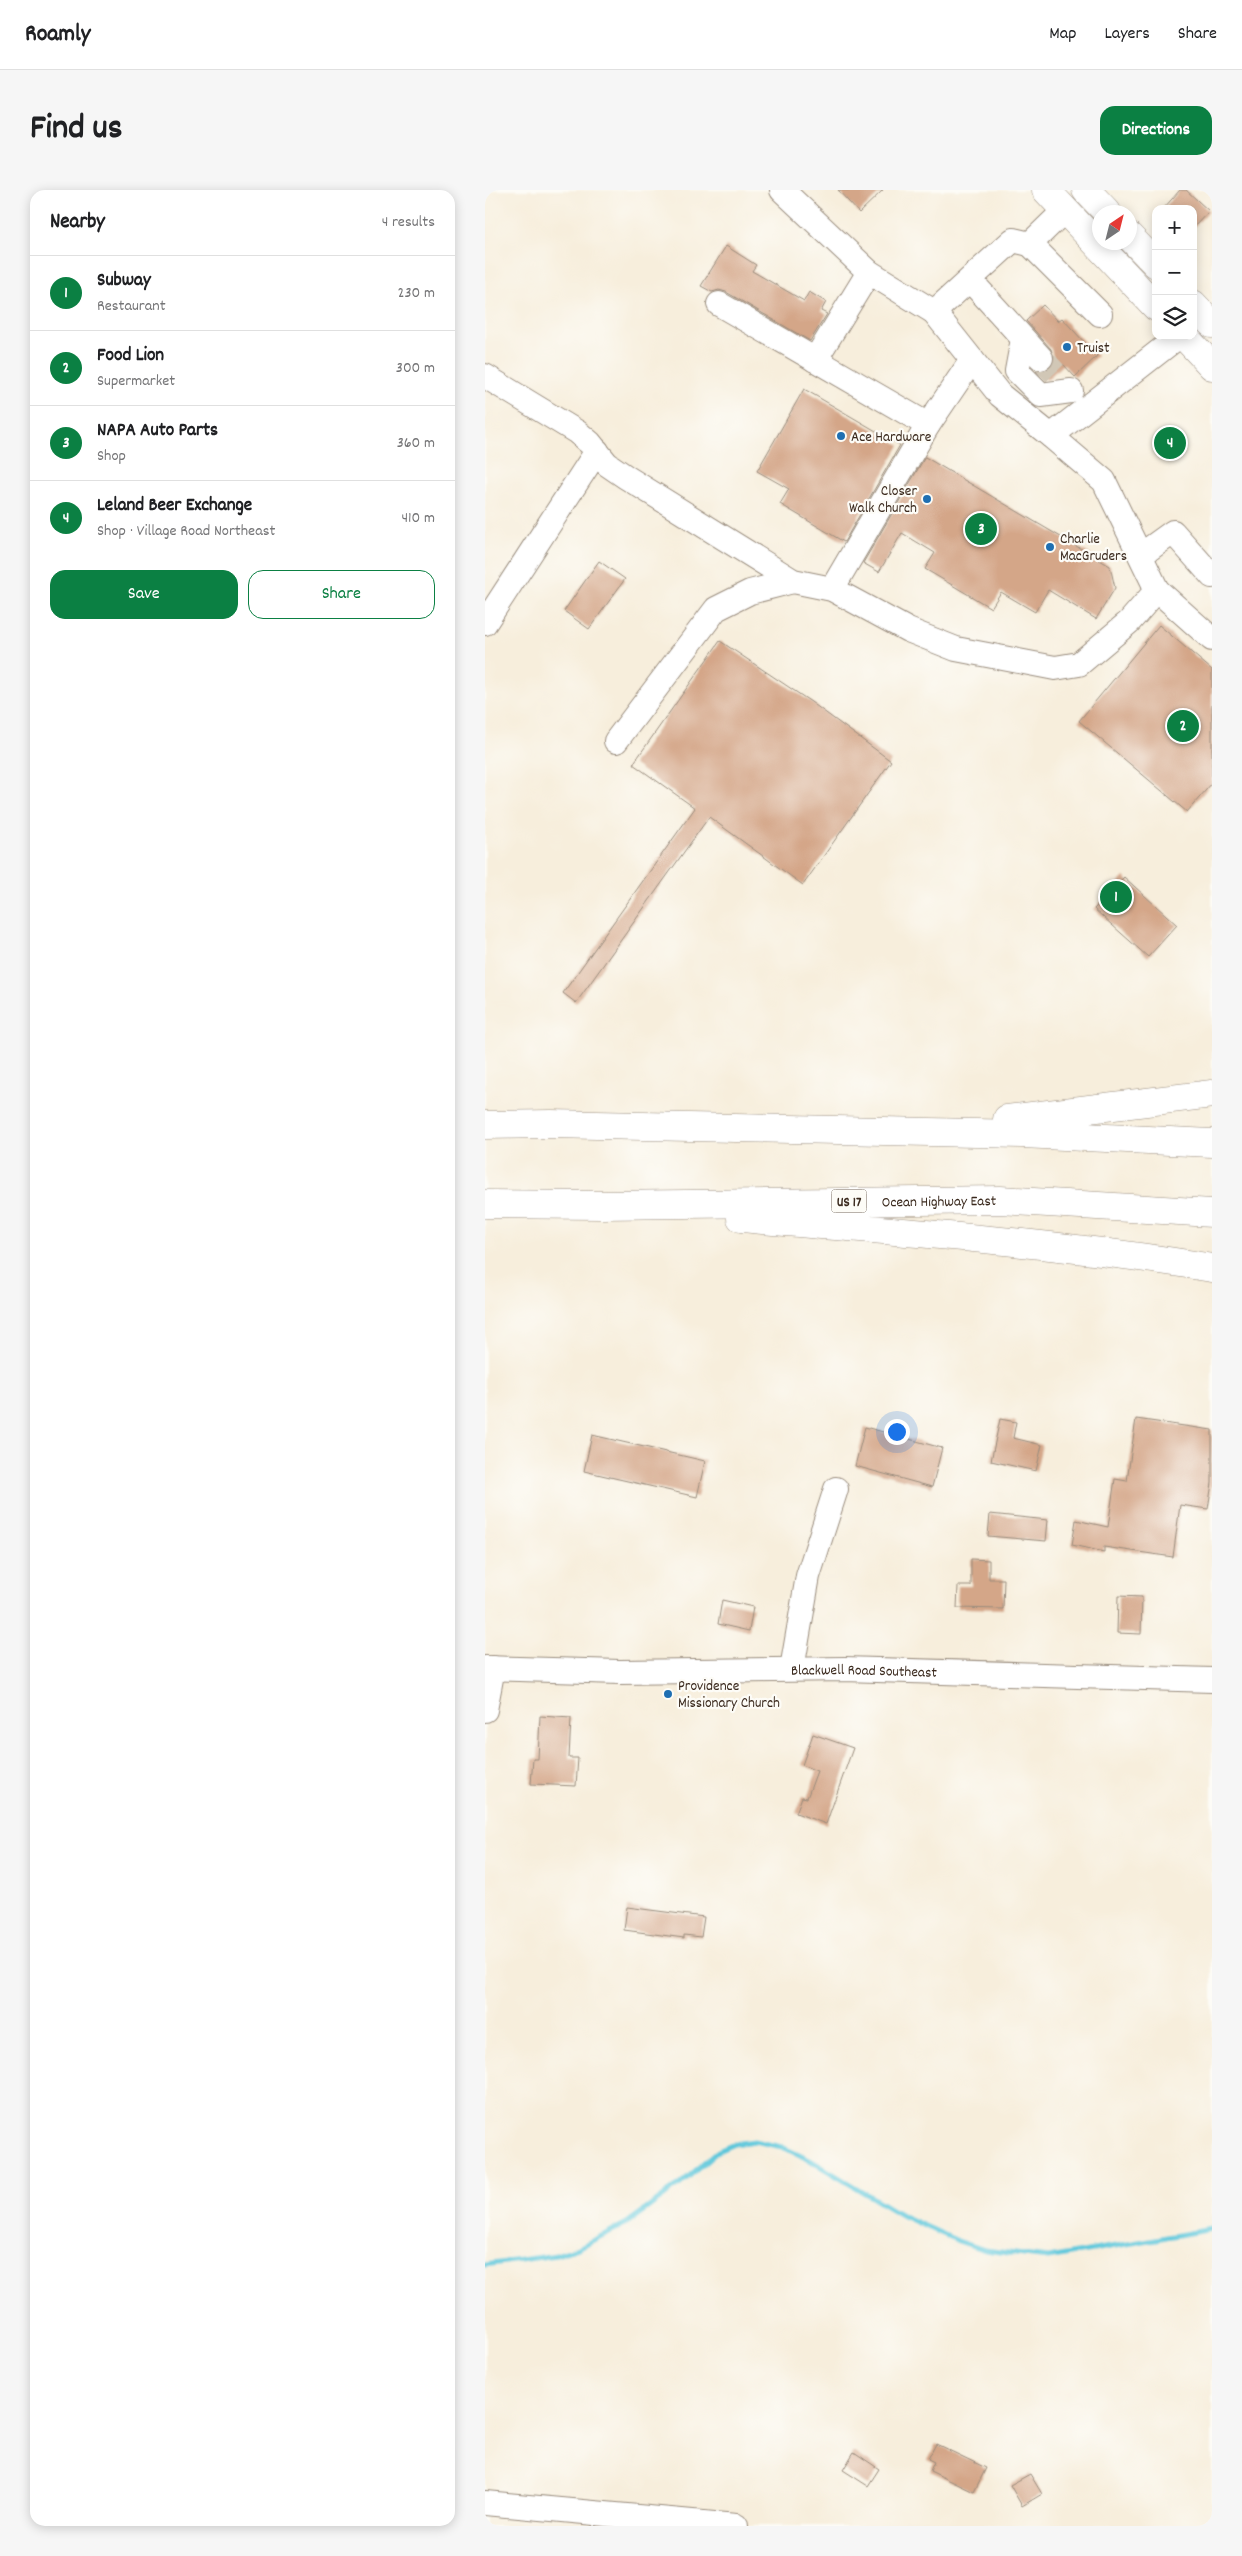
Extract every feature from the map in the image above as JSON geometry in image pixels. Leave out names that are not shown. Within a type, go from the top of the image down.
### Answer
[{"type":"main road","points":[[1046,190],[1152,303]]},
{"type":"main road","points":[[1086,190],[1100,205]]},
{"type":"main road","points":[[1137,244],[1152,260]]},
{"type":"main road","points":[[1188,340],[1212,366]]},
{"type":"main road","points":[[786,1128],[1025,1118],[1212,1094]]},
{"type":"main road","points":[[485,1125],[786,1128],[1021,1134],[1212,1143]]},
{"type":"main road","name":"Ocean Highway East","points":[[485,1204],[602,1205],[999,1200],[1212,1213]]},
{"type":"main road","points":[[602,1205],[1013,1242],[1212,1268]]},
{"type":"street","points":[[782,190],[869,272],[934,312],[1000,395],[1104,481],[1157,590],[1212,639]]},
{"type":"street","points":[[1030,244],[1065,210]]},
{"type":"street","points":[[934,312],[1013,240],[1030,244],[1100,314]]},
{"type":"street","points":[[815,360],[869,272]]},
{"type":"street","points":[[970,280],[1087,408]]},
{"type":"street","points":[[719,304],[928,425]]},
{"type":"street","points":[[1023,338],[1017,371],[1041,395],[1071,391]]},
{"type":"street","points":[[1051,436],[1174,340]]},
{"type":"street","points":[[832,589],[928,425],[972,360]]},
{"type":"street","points":[[485,376],[577,432],[597,451],[607,464],[626,477],[793,581],[832,589],[908,630],[956,649],[1055,668],[1079,664],[1129,622],[1157,590]]},
{"type":"street","points":[[485,623],[597,451]]},
{"type":"street","points":[[1141,555],[1173,532],[1212,576]]},
{"type":"street","points":[[616,741],[717,610],[750,592],[793,581]]},
{"type":"street","points":[[792,1669],[807,1576],[836,1489]]},
{"type":"street","points":[[485,1710],[489,1668]]},
{"type":"street","name":"Blackwell Road Southeast","points":[[489,1668],[620,1672],[845,1669],[1212,1680]]},
{"type":"street","points":[[485,2503],[736,2526]]},
{"type":"building","points":[[838,190],[883,190],[859,213]]},
{"type":"building","points":[[1180,190],[1186,190],[1209,211],[1197,224],[1197,205],[1167,205]]},
{"type":"building","points":[[726,246],[756,265],[752,271],[804,301],[809,292],[826,302],[821,311],[827,314],[810,341],[726,292],[719,290],[712,292],[701,286]]},
{"type":"building","points":[[1043,305],[1058,321],[1062,318],[1097,356],[1075,377],[1063,364],[1047,380],[1036,371],[1044,371],[1051,368],[1054,362],[1051,349],[1026,321]]},
{"type":"building","points":[[804,389],[900,445],[844,542],[780,504],[789,489],[757,471]]},
{"type":"building","points":[[925,457],[1110,566],[1115,588],[1096,619],[1048,590],[1035,612],[1001,592],[991,608],[925,569],[935,553],[902,533],[879,572],[863,563]]},
{"type":"building","points":[[599,561],[625,579],[589,629],[564,611]]},
{"type":"building","points":[[1159,625],[1212,670],[1212,783],[1187,812],[1079,721]]},
{"type":"building","points":[[720,641],[811,702],[891,761],[803,885],[709,817],[576,1003],[563,993],[695,808],[633,764]]},
{"type":"building","points":[[1124,877],[1177,925],[1148,957],[1094,909]]},
{"type":"building","points":[[1000,1419],[1016,1422],[1013,1438],[1042,1445],[1036,1471],[991,1461]]},
{"type":"building","points":[[1136,1419],[1212,1430],[1212,1483],[1208,1509],[1180,1505],[1173,1557],[1104,1547],[1104,1552],[1072,1545],[1076,1520],[1108,1527],[1115,1479],[1127,1481]]},
{"type":"building","points":[[865,1427],[942,1448],[932,1487],[855,1466]]},
{"type":"building","points":[[592,1435],[705,1461],[697,1497],[584,1471]]},
{"type":"building","points":[[990,1514],[1048,1520],[1046,1541],[988,1536]]},
{"type":"building","points":[[971,1559],[989,1560],[989,1579],[1004,1579],[1003,1609],[957,1608],[958,1586],[971,1586]]},
{"type":"building","points":[[1118,1596],[1142,1597],[1141,1634],[1117,1633]]},
{"type":"building","points":[[722,1600],[753,1607],[749,1631],[718,1624]]},
{"type":"building","points":[[540,1716],[571,1718],[569,1758],[578,1758],[576,1786],[531,1784],[533,1759],[538,1759]]},
{"type":"building","points":[[813,1734],[853,1748],[826,1824],[796,1813],[802,1797],[807,1798],[817,1771],[802,1765]]},
{"type":"building","points":[[627,1907],[704,1917],[701,1937],[684,1935],[684,1938],[624,1930]]},
{"type":"building","points":[[936,2444],[986,2468],[974,2492],[930,2471],[934,2462],[928,2459]]},
{"type":"building","points":[[854,2452],[879,2469],[868,2486],[843,2470]]},
{"type":"building","points":[[1030,2474],[1042,2494],[1022,2506],[1010,2485]]},
{"type":"waterway","points":[[485,2265],[556,2255],[578,2248],[627,2223],[679,2185],[718,2151],[734,2144],[754,2141],[782,2147],[810,2160],[903,2216],[958,2241],[985,2250],[1048,2258],[1212,2229]]},
{"type":"tunnel","points":[[1041,358],[1055,373]]},
{"type":"place","name":"Truist","points":[[1067,347]]},
{"type":"place","name":"Ace Hardware","points":[[841,436]]},
{"type":"place","name":"Leland Beer Exchange","points":[[1170,443]]},
{"type":"place","name":"Closer Walk Church","points":[[927,499]]},
{"type":"place","name":"NAPA Auto Parts","points":[[981,529]]},
{"type":"place","name":"Charlie MacGruders","points":[[1050,547]]},
{"type":"place","name":"Food Lion","points":[[1183,726]]},
{"type":"place","name":"Subway","points":[[1116,897]]},
{"type":"place","name":"Providence Missionary Church","points":[[668,1694]]}]
